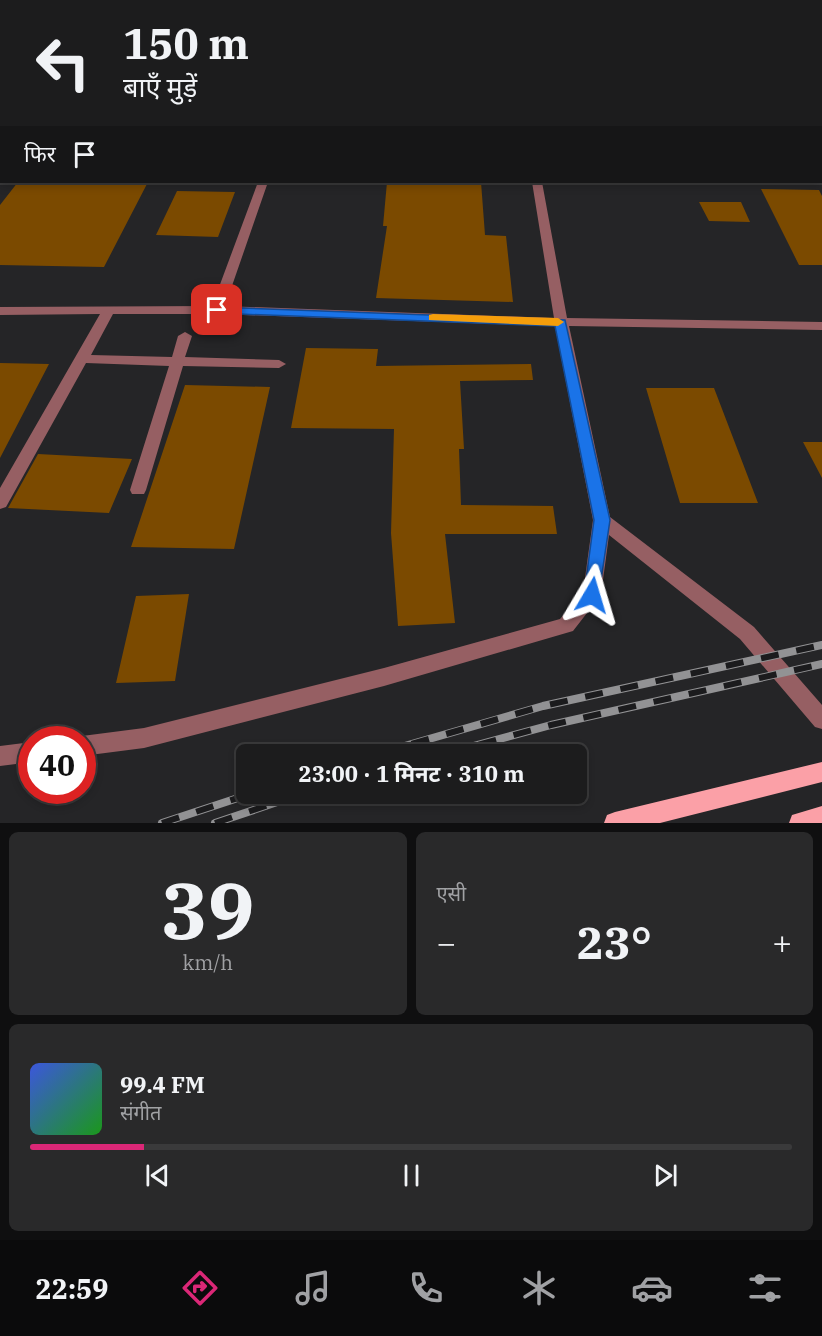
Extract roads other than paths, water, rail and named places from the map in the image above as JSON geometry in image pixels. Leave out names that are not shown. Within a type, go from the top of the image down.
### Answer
[{"type":"main road","points":[[615,823],[822,772]]},
{"type":"main road","points":[[800,823],[822,817]]},
{"type":"street","points":[[217,310],[263,183]]},
{"type":"street","points":[[96,744],[144,738],[384,677],[566,625],[592,595],[602,520],[561,322],[537,183]]},
{"type":"street","points":[[0,311],[217,310],[561,322],[822,326]]},
{"type":"street","points":[[0,503],[108,312]]},
{"type":"street","points":[[138,490],[179,361],[184,336]]},
{"type":"street","points":[[82,359],[279,364]]},
{"type":"street","points":[[602,520],[747,633],[822,720]]},
{"type":"street","points":[[0,756],[18,754]]},
{"type":"railway","points":[[412,744],[543,706],[822,645]]},
{"type":"railway","points":[[481,744],[551,725],[822,664]]},
{"type":"railway","points":[[162,823],[236,799]]},
{"type":"railway","points":[[215,823],[271,804]]}]
